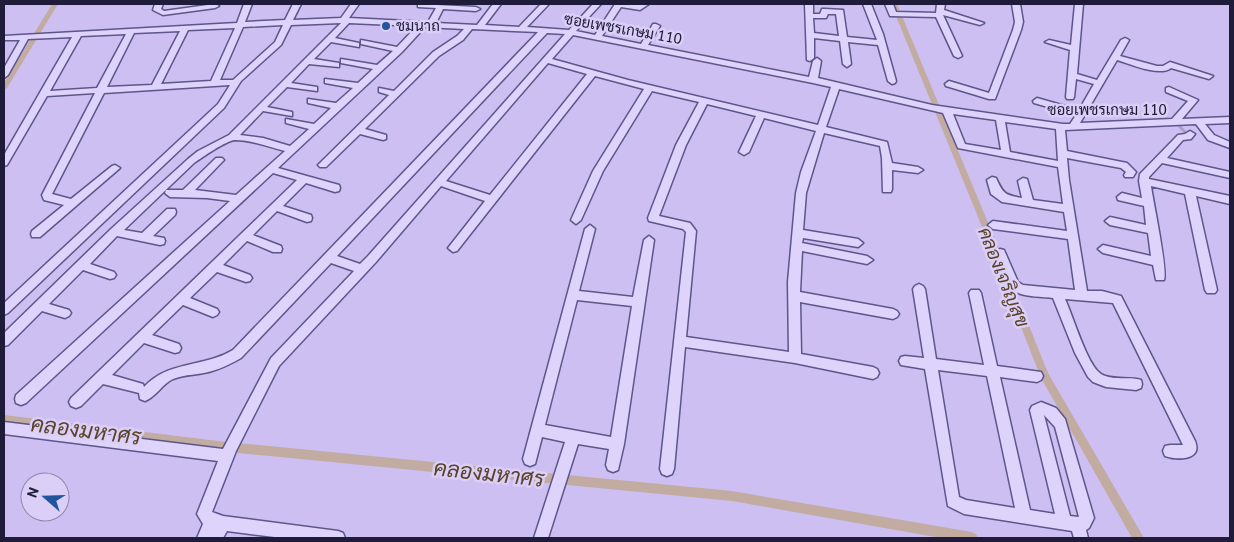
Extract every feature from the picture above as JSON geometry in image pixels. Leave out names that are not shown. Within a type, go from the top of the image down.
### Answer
[{"type":"street","points":[[158,4],[156,10],[163,13],[216,5]]},
{"type":"street","points":[[214,84],[248,4]]},
{"type":"street","points":[[4,310],[221,106],[236,82],[278,43],[290,22],[297,4]]},
{"type":"street","points":[[4,341],[115,232],[191,161],[201,153],[217,147],[232,137],[329,39],[346,20],[355,4]]},
{"type":"street","points":[[323,165],[436,54],[460,38],[497,4]]},
{"type":"street","points":[[521,29],[544,4]]},
{"type":"street","points":[[338,538],[218,522],[207,518],[204,514],[228,452],[275,362],[362,269],[597,4]]},
{"type":"street","points":[[598,37],[619,4],[640,8],[645,4]]},
{"type":"street","points":[[867,4],[892,81],[897,86],[898,99]]},
{"type":"street","points":[[889,4],[897,14],[940,10],[980,23]]},
{"type":"street","points":[[949,84],[992,97],[1017,30],[1019,22],[1016,4]]},
{"type":"street","points":[[1070,97],[1079,4]]},
{"type":"street","points":[[206,27],[216,5]]},
{"type":"street","points":[[421,5],[476,9]]},
{"type":"street","points":[[21,399],[428,24],[441,6]]},
{"type":"street","points":[[813,80],[814,60],[807,11],[823,16],[825,7],[840,8],[847,64]]},
{"type":"street","points":[[940,10],[958,56]]},
{"type":"street","name":"ซอยเพชรเกษม 110","points":[[4,38],[346,20],[545,30],[598,37],[813,80],[932,108],[1060,126],[1187,128],[1230,120]]},
{"type":"street","points":[[644,46],[656,26]]},
{"type":"street","points":[[155,88],[185,28]]},
{"type":"street","points":[[101,378],[142,392],[167,374],[227,362],[237,354],[329,258],[545,30]]},
{"type":"street","points":[[73,203],[48,197],[47,195],[102,91],[131,31]]},
{"type":"street","points":[[4,163],[78,34]]},
{"type":"street","points":[[809,35],[881,43]]},
{"type":"street","points":[[4,75],[28,37]]},
{"type":"street","points":[[329,39],[399,50]]},
{"type":"street","points":[[1073,127],[1125,40]]},
{"type":"street","points":[[1048,42],[1075,49]]},
{"type":"street","points":[[1115,57],[1163,70],[1168,65],[1209,76]]},
{"type":"street","points":[[308,60],[336,65]]},
{"type":"street","points":[[546,60],[592,74],[704,102],[884,144],[887,166],[887,189]]},
{"type":"street","points":[[344,61],[379,68]]},
{"type":"street","points":[[453,248],[592,74]]},
{"type":"street","points":[[1072,75],[1099,83]]},
{"type":"street","points":[[328,81],[359,86]]},
{"type":"street","points":[[886,96],[888,84],[892,81]]},
{"type":"street","points":[[42,94],[236,82]]},
{"type":"street","points":[[284,84],[314,89]]},
{"type":"street","points":[[795,358],[794,296],[796,246],[806,172],[836,85]]},
{"type":"street","points":[[576,220],[598,171],[650,88]]},
{"type":"street","points":[[382,90],[396,94]]},
{"type":"street","points":[[1160,277],[1144,181],[1145,172],[1187,128],[1194,100],[1168,90]]},
{"type":"street","points":[[311,101],[338,106]]},
{"type":"street","points":[[1037,101],[1080,114]]},
{"type":"street","points":[[668,469],[690,231],[686,226],[653,218],[681,145],[704,102]]},
{"type":"street","points":[[260,108],[315,127]]},
{"type":"street","points":[[945,110],[961,146],[1006,154],[1124,166],[1131,172],[1129,175]]},
{"type":"street","points":[[744,152],[761,115]]},
{"type":"street","points":[[1000,118],[1006,154]]},
{"type":"street","points":[[1060,126],[1072,236],[1082,295]]},
{"type":"street","points":[[1187,128],[1217,142],[1230,145]]},
{"type":"street","points":[[358,130],[383,137]]},
{"type":"street","points":[[232,137],[265,142],[291,149]]},
{"type":"street","points":[[1159,159],[1230,175]]},
{"type":"street","points":[[186,193],[218,160]]},
{"type":"street","points":[[887,166],[918,170]]},
{"type":"street","points":[[36,234],[115,168]]},
{"type":"street","points":[[271,169],[335,188]]},
{"type":"street","points":[[76,402],[304,179]]},
{"type":"street","points":[[992,180],[999,196],[1006,199],[1069,209]]},
{"type":"street","points":[[1023,180],[1028,202]]},
{"type":"street","points":[[1144,181],[1230,200]]},
{"type":"street","points":[[439,182],[493,200]]},
{"type":"street","points":[[1190,191],[1210,290]]},
{"type":"street","points":[[170,193],[239,199]]},
{"type":"street","points":[[1122,197],[1148,202]]},
{"type":"street","points":[[276,207],[307,218]]},
{"type":"street","points":[[145,237],[171,212]]},
{"type":"street","points":[[1110,221],[1152,230]]},
{"type":"street","points":[[993,226],[1072,236]]},
{"type":"street","points":[[530,459],[590,229]]},
{"type":"street","points":[[115,232],[160,241]]},
{"type":"street","points":[[797,233],[858,243]]},
{"type":"street","points":[[245,236],[277,249]]},
{"type":"street","points":[[613,465],[649,240]]},
{"type":"street","points":[[796,246],[867,260]]},
{"type":"street","points":[[1103,249],[1158,262]]},
{"type":"street","points":[[1000,253],[1014,285],[1020,289],[1117,299],[1190,446],[1187,452],[1170,451]]},
{"type":"street","points":[[329,258],[362,269]]},
{"type":"street","points":[[81,265],[110,275]]},
{"type":"street","points":[[214,266],[246,278]]},
{"type":"street","points":[[919,289],[953,501],[964,507],[1024,516],[1075,530]]},
{"type":"street","points":[[975,293],[994,371],[1024,516]]},
{"type":"street","points":[[1057,294],[1092,375],[1105,381],[1136,384]]},
{"type":"street","points":[[572,295],[638,302]]},
{"type":"street","points":[[794,296],[892,314]]},
{"type":"street","points":[[180,299],[213,312]]},
{"type":"street","points":[[39,306],[65,313]]},
{"type":"street","points":[[142,337],[175,348]]},
{"type":"street","points":[[680,341],[795,358],[873,373]]},
{"type":"street","points":[[905,361],[1037,376]]},
{"type":"street","points":[[1041,408],[1055,414],[1062,427],[1087,518],[1075,530],[1039,422],[1038,410],[1041,408]]},
{"type":"street","points":[[4,428],[228,452]]},
{"type":"street","points":[[538,430],[617,444]]},
{"type":"street","points":[[541,538],[573,437]]},
{"type":"street","points":[[204,538],[218,522]]},
{"type":"street","points":[[215,538],[218,522]]},
{"type":"waterway","points":[[4,88],[55,4]]},
{"type":"waterway","name":"คลองเจริญสุข","points":[[894,4],[1000,261]]},
{"type":"waterway","name":"คลองเจริญสุข","points":[[1005,276],[1044,375],[1138,538]]},
{"type":"waterway","name":"คลองมหาศร","points":[[4,420],[227,447],[732,496],[972,538]]},
{"type":"place","name":"ชมนาถ","points":[[386,26]]}]
